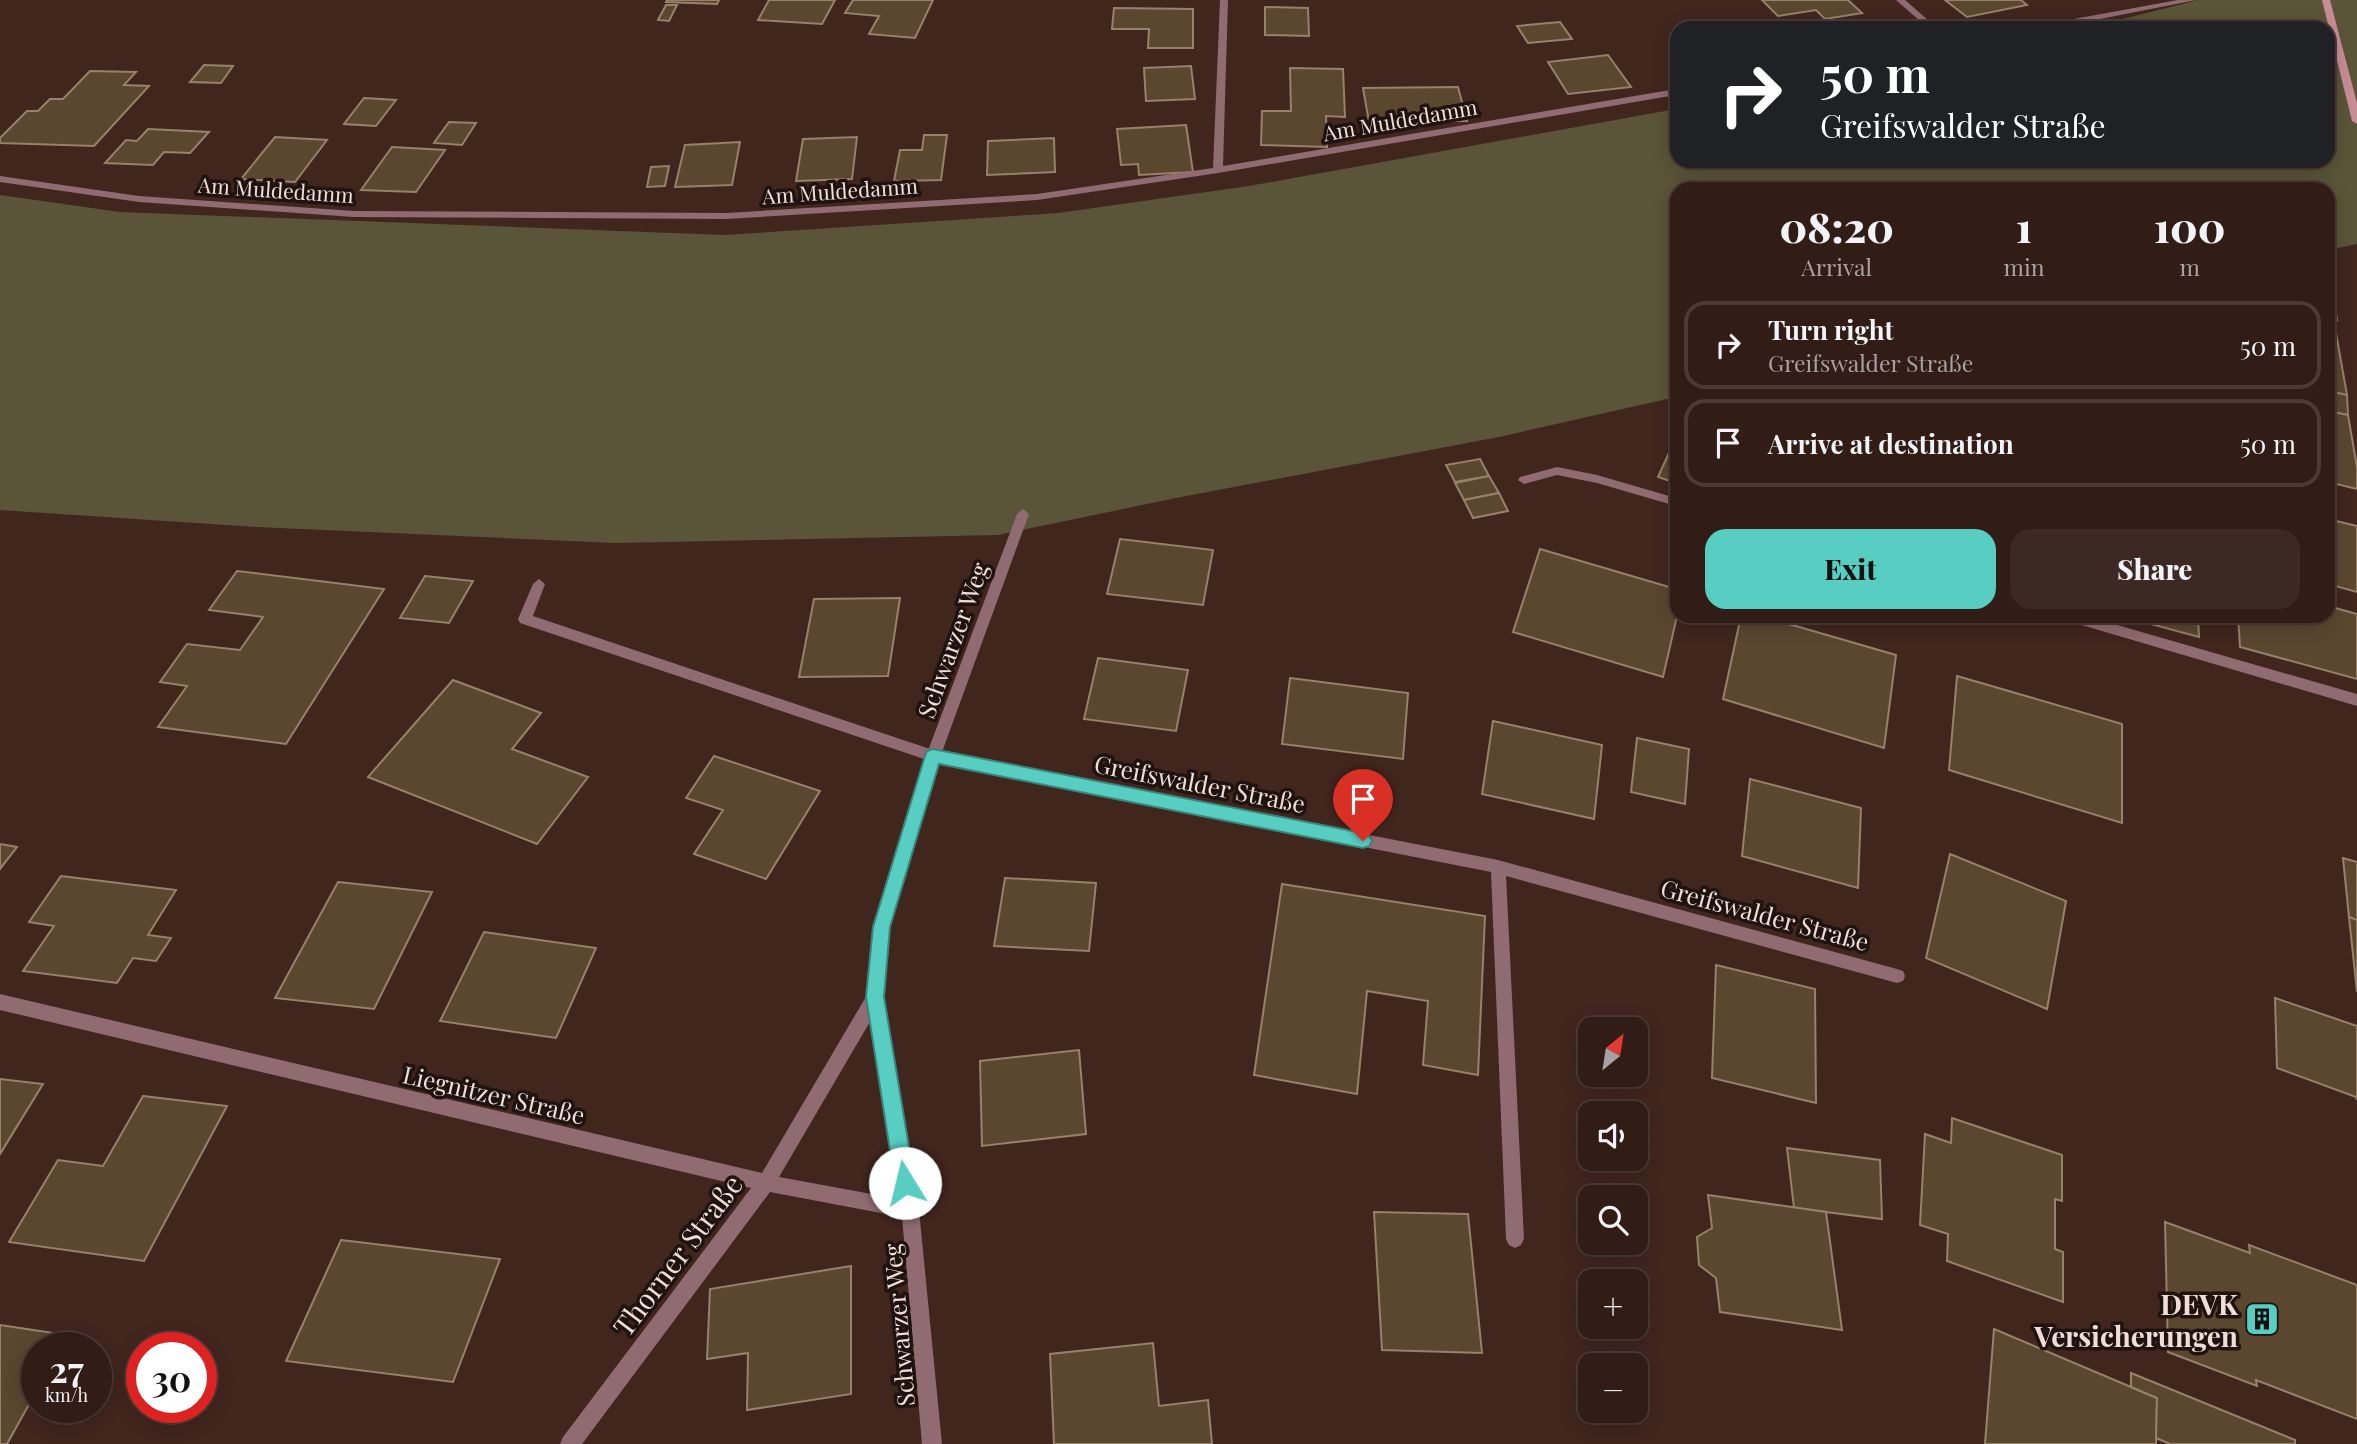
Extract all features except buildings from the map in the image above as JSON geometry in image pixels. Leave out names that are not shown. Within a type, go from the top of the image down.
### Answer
[{"type":"main road","points":[[2326,0],[2331,21]]},
{"type":"main road","points":[[2335,35],[2357,121]]},
{"type":"street","points":[[1218,170],[1224,0]]},
{"type":"street","points":[[1899,0],[1924,21]]},
{"type":"street","points":[[2079,21],[2192,0]]},
{"type":"street","name":"Am Muldedamm","points":[[0,179],[139,199],[355,214],[727,216],[1037,197],[1218,170],[1670,93]]},
{"type":"street","points":[[1524,480],[1557,471],[1597,479],[1670,500]]},
{"type":"street","name":"Schwarzer Weg","points":[[932,1444],[910,1210],[875,997],[882,927],[933,756],[1023,514]]},
{"type":"street","name":"Greifswalder Straße","points":[[539,584],[525,619],[933,756],[1498,867],[1897,976]]},
{"type":"street","points":[[2092,623],[2357,700]]},
{"type":"street","points":[[1498,867],[1515,1239]]},
{"type":"street","points":[[766,1183],[875,997]]},
{"type":"street","name":"Liegnitzer Straße","points":[[0,1002],[766,1183]]},
{"type":"street","name":"Thorner Straße","points":[[570,1444],[766,1183],[910,1210]]},
{"type":"shaded area","points":[[2198,0],[2357,0],[2357,244],[2335,249],[2335,182],[1670,182],[1670,398],[1499,437],[1176,498],[998,535],[614,543],[257,527],[0,510],[0,195],[120,212],[725,235],[1058,213],[1249,186],[1670,110],[1670,168],[2335,168],[2335,21],[2115,21]]},
{"type":"place","name":"DEVK Versicherungen","points":[[2262,1319]]},
{"type":"route","points":[[905,1183],[875,997],[882,927],[933,756],[1363,841]]}]
